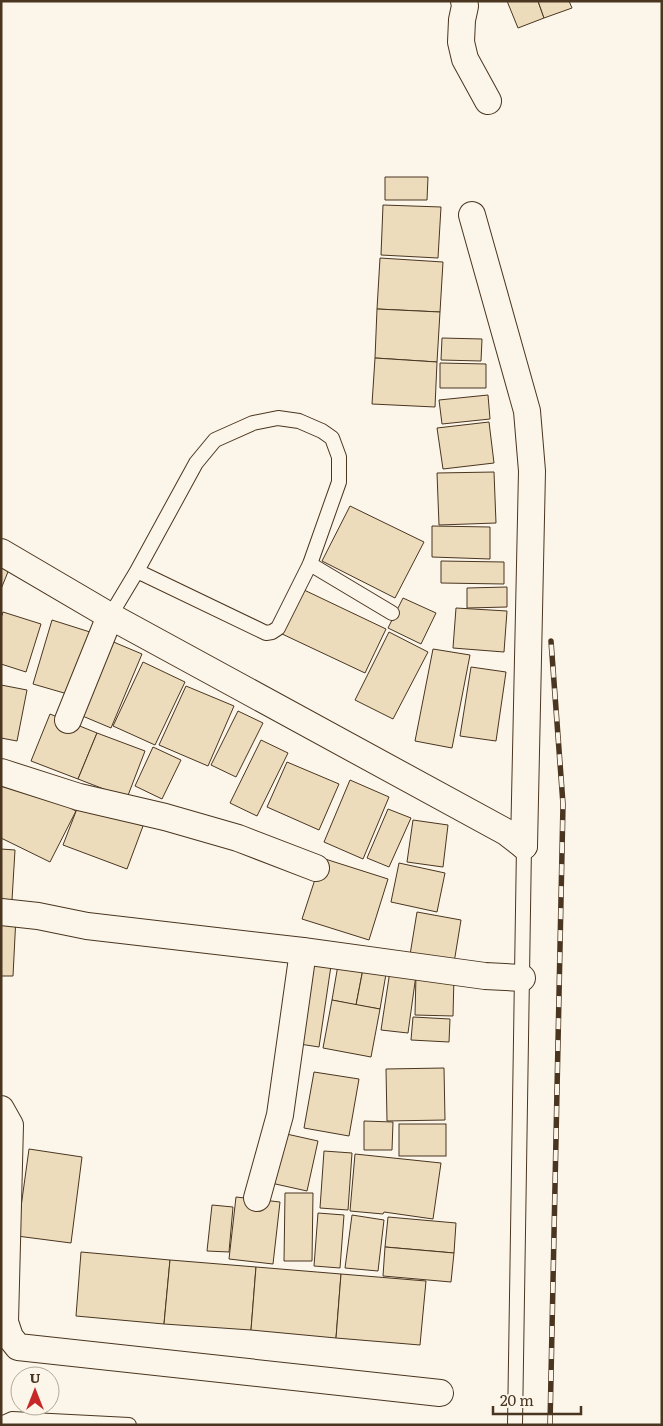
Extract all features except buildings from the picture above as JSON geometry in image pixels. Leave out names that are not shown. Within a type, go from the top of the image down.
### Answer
[{"type":"street","points":[[464,1],[462,42],[465,60],[488,101]]},
{"type":"street","points":[[472,214],[527,411],[532,471],[524,846]]},
{"type":"street","points":[[1,552],[110,616],[506,832],[524,846]]},
{"type":"street","points":[[68,720],[110,616]]},
{"type":"street","points":[[1,772],[79,798],[156,815],[238,838],[316,868]]},
{"type":"street","points":[[1,912],[38,916],[87,926],[303,951],[485,976],[522,978]]},
{"type":"street","points":[[257,1198],[280,1115],[303,951]]},
{"type":"street","points":[[1,1109],[10,1125],[5,1322],[10,1337],[18,1347],[440,1392]]},
{"type":"lane","points":[[110,616],[196,463],[215,440],[253,423],[278,418],[299,421],[322,431],[332,438],[340,457],[340,482],[310,564],[278,628],[266,633],[137,571]]},
{"type":"lane","points":[[310,564],[392,613]]},
{"type":"lane","points":[[515,1425],[524,846]]},
{"type":"lane","points":[[1,1424],[12,1419],[129,1425]]},
{"type":"railway","points":[[550,1425],[563,804],[551,641]]}]
